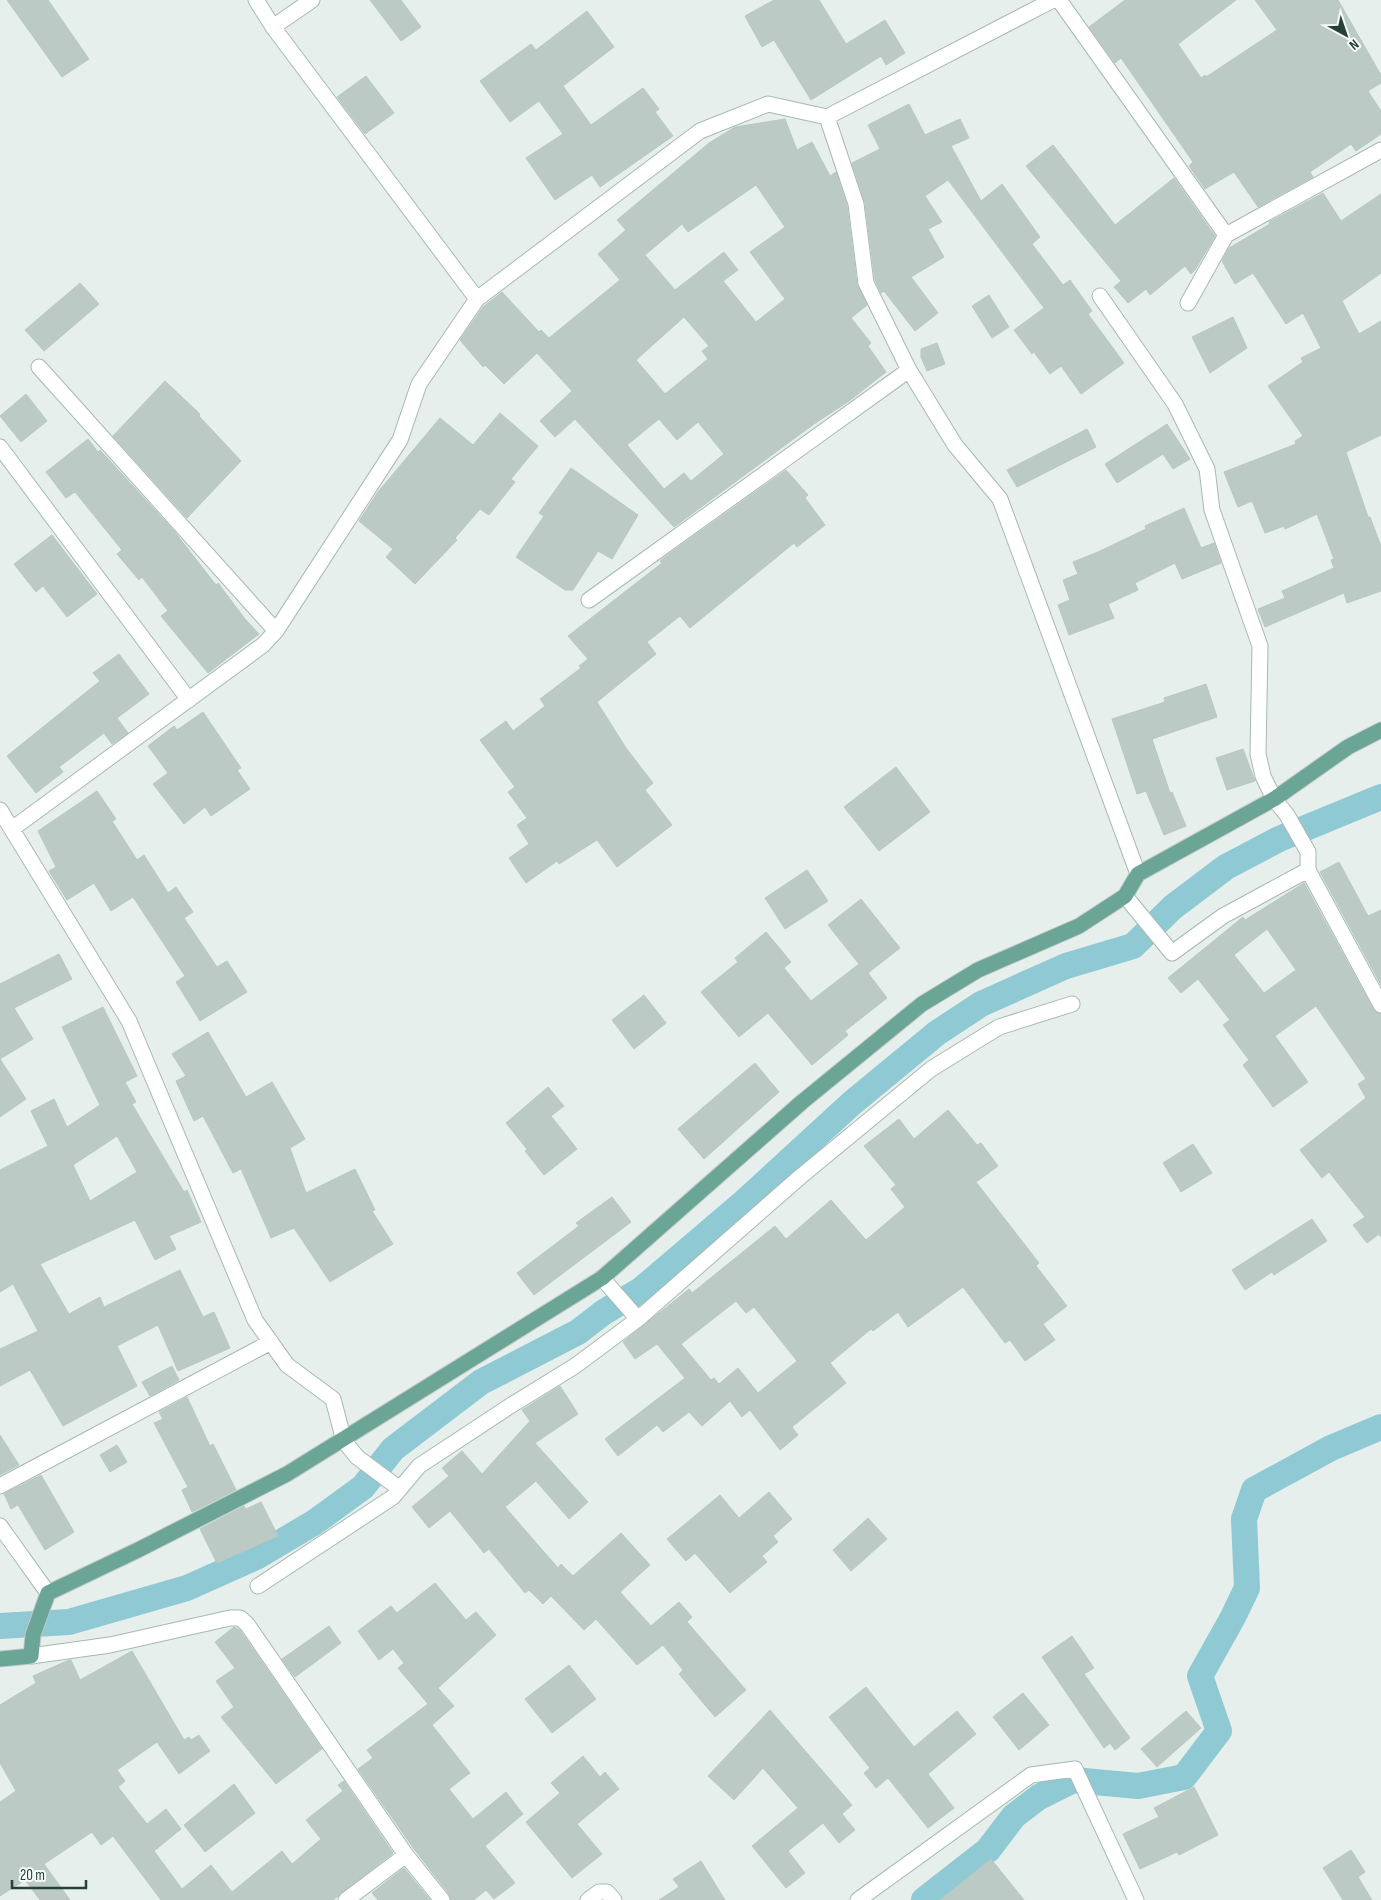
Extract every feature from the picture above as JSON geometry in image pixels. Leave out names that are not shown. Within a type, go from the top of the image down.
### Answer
[{"type":"main road","points":[[0,1659],[31,1656],[33,1635],[45,1600],[138,1550],[288,1474],[344,1441],[602,1278],[802,1102],[922,1004],[978,970],[1079,926],[1125,896],[1138,874],[1274,799],[1348,747],[1381,730]]},
{"type":"street","points":[[256,0],[273,27],[477,299]]},
{"type":"street","points":[[273,27],[312,0]]},
{"type":"street","points":[[12,829],[263,645],[276,631],[400,440],[419,384],[477,299],[700,131],[768,104],[827,117],[1053,0]]},
{"type":"street","points":[[1059,0],[1226,235]]},
{"type":"street","points":[[827,117],[856,204],[866,283],[909,370],[955,445],[1000,499],[1138,874]]},
{"type":"street","points":[[1188,303],[1226,235],[1381,150]]},
{"type":"street","points":[[1100,296],[1175,404],[1207,469],[1212,510],[1260,646],[1258,754],[1263,776],[1274,799],[1287,815],[1308,852],[1308,870],[1381,1005]]},
{"type":"street","points":[[39,367],[276,631]]},
{"type":"street","points":[[589,600],[909,370]]},
{"type":"street","points":[[0,447],[189,700]]},
{"type":"street","points":[[0,810],[128,1021],[255,1320],[287,1365],[333,1399],[344,1441],[357,1457],[394,1485]]},
{"type":"street","points":[[1125,896],[1172,953],[1223,916],[1308,870]]},
{"type":"street","points":[[258,1586],[393,1496],[394,1485],[419,1466],[575,1366],[638,1319],[800,1177],[931,1069],[999,1027],[1072,1004]]},
{"type":"street","points":[[602,1278],[638,1319]]},
{"type":"street","points":[[0,1486],[271,1342]]},
{"type":"street","points":[[0,1526],[45,1600]]},
{"type":"street","points":[[31,1656],[110,1645],[230,1618],[240,1618],[247,1624],[406,1855],[442,1900]]},
{"type":"street","points":[[858,1900],[1031,1775],[1075,1769],[1098,1823],[1136,1900]]},
{"type":"street","points":[[346,1900],[406,1855]]},
{"type":"street","points":[[588,1900],[599,1892],[607,1892],[614,1900]]},
{"type":"building","points":[[7,0],[48,0],[89,59],[62,77]]},
{"type":"building","points":[[370,0],[401,0],[421,27],[401,41]]},
{"type":"building","points":[[774,0],[819,0],[846,44],[885,20],[905,53],[886,65],[881,56],[811,100],[774,40],[762,47],[745,16]]},
{"type":"building","points":[[1125,0],[1236,0],[1178,44],[1201,78],[1205,75],[1206,77],[1277,30],[1255,0],[1338,0],[1381,75],[1381,83],[1368,91],[1381,111],[1381,134],[1356,151],[1351,144],[1310,172],[1313,177],[1258,207],[1234,172],[1205,189],[1189,166],[1193,162],[1121,58],[1115,63],[1089,27]]},
{"type":"building","points":[[587,11],[614,47],[563,86],[591,125],[643,88],[659,109],[655,112],[673,136],[600,187],[592,175],[555,200],[526,158],[563,134],[539,101],[510,122],[480,81],[531,44],[536,50]]},
{"type":"building","points":[[366,76],[394,113],[365,134],[337,97]]},
{"type":"building","points":[[909,104],[925,135],[960,119],[969,138],[951,146],[981,201],[1002,184],[1040,237],[1032,244],[1063,285],[1070,280],[1092,311],[1088,314],[1124,363],[1081,394],[1061,366],[1050,374],[1034,352],[1032,354],[1014,330],[1044,308],[948,180],[925,196],[942,222],[928,229],[944,257],[911,277],[938,313],[915,331],[884,291],[881,293],[875,280],[865,203],[852,163],[880,149],[868,125]]},
{"type":"building","points":[[785,119],[797,150],[812,142],[830,176],[836,172],[847,206],[857,284],[867,305],[851,318],[871,343],[868,346],[886,372],[849,401],[814,424],[674,527],[575,419],[555,437],[540,421],[572,391],[537,353],[504,384],[485,365],[483,367],[460,340],[483,307],[502,292],[539,332],[541,330],[549,338],[620,280],[598,254],[626,230],[617,220],[709,143],[735,127]],"holes":[[[756,185],[785,227],[750,252],[785,299],[756,322],[723,281],[738,270],[724,252],[675,290],[645,255],[682,224],[688,232]],[[684,317],[709,346],[702,351],[708,359],[665,394],[636,360]],[[659,419],[677,440],[698,422],[724,454],[691,481],[684,473],[664,489],[627,445]]]},
{"type":"building","points":[[1053,145],[1115,225],[1174,178],[1215,236],[1195,270],[1191,274],[1185,266],[1150,295],[1146,289],[1128,303],[1114,287],[1121,281],[1026,166]]},
{"type":"building","points":[[1323,193],[1341,221],[1381,194],[1381,273],[1342,301],[1359,334],[1381,321],[1381,435],[1346,452],[1368,517],[1370,517],[1381,546],[1381,591],[1347,603],[1344,593],[1265,627],[1258,609],[1285,598],[1282,591],[1334,568],[1331,560],[1334,559],[1317,514],[1285,529],[1284,526],[1265,533],[1252,501],[1238,507],[1224,472],[1296,444],[1295,441],[1303,436],[1268,386],[1303,362],[1301,358],[1321,348],[1303,313],[1286,324],[1253,273],[1235,284],[1222,261],[1229,248],[1270,224],[1269,222]]},
{"type":"building","points":[[80,283],[99,304],[44,351],[25,330]]},
{"type":"building","points":[[989,295],[1009,327],[992,338],[972,306]]},
{"type":"building","points":[[1233,317],[1247,348],[1210,373],[1192,337]]},
{"type":"building","points":[[937,343],[945,364],[927,371],[921,357],[921,349]]},
{"type":"building","points":[[165,381],[200,414],[199,416],[241,461],[187,518],[113,436]]},
{"type":"building","points":[[26,394],[47,421],[21,442],[0,416]]},
{"type":"building","points":[[500,413],[538,446],[511,479],[515,482],[489,515],[480,509],[455,538],[457,540],[415,584],[386,557],[393,549],[359,521],[378,492],[440,418],[473,445]]},
{"type":"building","points":[[1167,424],[1190,459],[1173,469],[1163,454],[1117,483],[1105,464]]},
{"type":"building","points":[[1087,429],[1096,447],[1017,487],[1007,470]]},
{"type":"building","points":[[88,439],[98,452],[100,450],[174,531],[216,585],[218,583],[245,619],[259,634],[208,673],[161,616],[168,611],[142,577],[139,580],[117,554],[122,550],[75,492],[66,498],[46,472]]},
{"type":"building","points":[[571,468],[638,515],[612,559],[598,551],[573,590],[565,590],[516,557],[544,516],[539,513]]},
{"type":"building","points":[[786,470],[808,495],[805,498],[825,525],[797,547],[794,543],[690,628],[680,616],[647,642],[656,654],[597,702],[626,748],[653,783],[645,790],[672,825],[617,867],[597,840],[559,864],[557,861],[526,883],[509,858],[529,844],[517,825],[527,818],[508,792],[515,787],[480,740],[506,721],[513,731],[545,706],[540,699],[581,668],[579,666],[588,659],[568,636],[662,563],[660,561],[666,556]]},
{"type":"building","points":[[1184,508],[1201,548],[1214,543],[1221,563],[1182,579],[1175,563],[1135,583],[1138,590],[1108,604],[1114,618],[1069,635],[1058,605],[1070,600],[1063,580],[1078,574],[1073,562],[1146,529],[1145,526]]},
{"type":"building","points":[[52,535],[97,594],[67,617],[43,586],[36,592],[14,564]]},
{"type":"building","points":[[119,654],[149,694],[117,718],[128,733],[112,744],[104,733],[59,767],[63,772],[36,793],[7,756],[100,681],[93,673]]},
{"type":"building","points":[[1206,684],[1217,717],[1152,739],[1170,793],[1172,792],[1186,826],[1164,835],[1146,791],[1137,794],[1112,719],[1165,702],[1164,698]]},
{"type":"building","points":[[203,712],[241,768],[237,770],[250,789],[211,816],[205,807],[184,824],[153,784],[168,773],[148,746],[174,726],[177,730]]},
{"type":"building","points":[[1243,749],[1255,781],[1227,790],[1216,758]]},
{"type":"building","points":[[896,767],[930,812],[879,851],[844,807]]},
{"type":"building","points":[[97,791],[116,819],[112,821],[137,860],[144,855],[168,893],[176,887],[193,912],[184,918],[217,967],[227,961],[247,992],[200,1021],[176,982],[185,976],[133,897],[111,911],[94,883],[67,900],[49,871],[56,867],[38,831]]},
{"type":"building","points":[[1339,862],[1368,916],[1381,910],[1381,985],[1320,872]]},
{"type":"building","points":[[807,870],[828,901],[785,929],[765,898]]},
{"type":"building","points":[[1304,883],[1373,1009],[1381,1014],[1381,1237],[1379,1234],[1367,1243],[1353,1225],[1365,1217],[1329,1172],[1322,1178],[1300,1150],[1366,1098],[1358,1084],[1366,1079],[1316,1006],[1275,1036],[1308,1082],[1273,1107],[1243,1065],[1249,1060],[1223,1025],[1230,1020],[1198,979],[1181,993],[1168,978],[1243,917],[1245,920]],"holes":[[[1267,929],[1296,970],[1264,993],[1234,955]]]},
{"type":"building","points":[[861,899],[900,948],[868,973],[887,998],[845,1031],[848,1035],[812,1065],[768,1013],[739,1037],[701,992],[738,962],[735,958],[766,932],[791,962],[784,968],[811,1001],[859,964],[828,925]]},
{"type":"building","points":[[59,954],[72,979],[14,1008],[33,1039],[0,1059],[0,984]]},
{"type":"building","points":[[644,995],[666,1023],[634,1049],[612,1020]]},
{"type":"building","points":[[103,1007],[137,1076],[125,1082],[136,1102],[132,1104],[184,1192],[187,1190],[201,1222],[169,1236],[176,1249],[155,1260],[135,1220],[40,1264],[69,1314],[100,1297],[104,1307],[180,1270],[203,1317],[214,1312],[230,1348],[178,1371],[158,1325],[117,1346],[137,1386],[63,1426],[30,1370],[0,1386],[0,1349],[38,1331],[13,1284],[0,1292],[0,1170],[48,1146],[31,1111],[54,1099],[67,1127],[100,1105],[62,1027]],"holes":[[[117,1136],[137,1172],[90,1201],[73,1165]]]},
{"type":"building","points":[[208,1032],[246,1097],[272,1082],[305,1139],[290,1148],[306,1193],[355,1169],[375,1210],[372,1211],[393,1244],[330,1282],[294,1228],[271,1238],[241,1169],[233,1173],[203,1116],[194,1121],[176,1081],[186,1076],[172,1054]]},
{"type":"building","points":[[0,1059],[26,1099],[0,1117]]},
{"type":"building","points":[[755,1063],[779,1092],[704,1159],[678,1129]]},
{"type":"building","points":[[548,1087],[564,1106],[551,1116],[577,1149],[544,1175],[525,1151],[527,1149],[506,1123]]},
{"type":"building","points":[[948,1110],[977,1145],[981,1143],[998,1166],[976,1182],[1039,1263],[1036,1266],[1067,1306],[1043,1324],[1055,1340],[1025,1361],[1010,1340],[1005,1343],[963,1287],[908,1327],[898,1312],[873,1331],[871,1329],[830,1363],[846,1383],[792,1427],[798,1435],[780,1450],[750,1410],[742,1417],[730,1401],[702,1426],[689,1412],[663,1432],[657,1425],[618,1456],[605,1439],[685,1378],[657,1344],[635,1359],[623,1342],[689,1289],[692,1293],[775,1226],[786,1239],[831,1200],[866,1240],[905,1207],[891,1189],[896,1185],[864,1146],[899,1119],[914,1139]],"holes":[[[736,1301],[746,1313],[754,1307],[797,1361],[758,1393],[738,1368],[719,1384],[714,1378],[711,1380],[681,1344]]]},
{"type":"building","points":[[1193,1144],[1212,1173],[1181,1192],[1163,1163]]},
{"type":"building","points":[[612,1197],[631,1222],[534,1295],[517,1273],[579,1226],[576,1223]]},
{"type":"building","points":[[1312,1219],[1327,1241],[1274,1275],[1272,1272],[1245,1290],[1232,1270]]},
{"type":"building","points":[[172,1366],[179,1380],[150,1396],[142,1382]]},
{"type":"building","points":[[560,1386],[578,1414],[535,1443],[588,1502],[569,1519],[536,1481],[505,1507],[558,1568],[561,1564],[573,1576],[621,1533],[650,1565],[620,1592],[651,1626],[679,1602],[692,1617],[687,1622],[746,1690],[715,1717],[679,1674],[683,1670],[663,1645],[637,1665],[596,1619],[584,1630],[551,1596],[543,1604],[529,1590],[525,1593],[489,1549],[484,1553],[450,1511],[429,1528],[412,1507],[449,1476],[442,1468],[462,1451],[482,1474],[530,1421],[522,1410]]},
{"type":"building","points":[[187,1397],[210,1446],[213,1444],[236,1490],[192,1512],[182,1490],[188,1487],[154,1423],[163,1419],[159,1412]]},
{"type":"building","points":[[0,1435],[19,1465],[0,1475]]},
{"type":"building","points":[[117,1445],[127,1462],[110,1472],[100,1455]]},
{"type":"building","points":[[41,1475],[74,1532],[45,1550],[18,1505],[11,1509],[4,1494]]},
{"type":"building","points":[[769,1492],[792,1519],[773,1536],[778,1542],[762,1556],[767,1562],[730,1593],[695,1553],[686,1561],[667,1539],[720,1495],[739,1518]]},
{"type":"building","points":[[261,1502],[278,1536],[217,1563],[200,1529],[244,1506],[246,1509]]},
{"type":"building","points":[[868,1518],[887,1539],[851,1571],[833,1550]]},
{"type":"building","points":[[435,1583],[466,1620],[476,1612],[496,1635],[438,1688],[454,1706],[432,1725],[470,1773],[449,1789],[473,1819],[506,1792],[523,1814],[485,1846],[515,1883],[494,1899],[486,1890],[474,1900],[451,1900],[449,1894],[414,1849],[358,1769],[373,1758],[367,1750],[428,1704],[398,1668],[404,1663],[393,1649],[379,1660],[358,1631],[391,1606],[397,1613]]},
{"type":"building","points":[[329,1626],[341,1643],[295,1677],[282,1659]]},
{"type":"building","points":[[234,1627],[240,1630],[322,1749],[276,1784],[221,1717],[234,1707],[216,1681],[235,1668],[215,1642]]},
{"type":"building","points":[[1072,1636],[1094,1668],[1084,1674],[1130,1738],[1115,1750],[1110,1743],[1104,1748],[1042,1657]]},
{"type":"building","points":[[132,1651],[184,1740],[189,1737],[191,1740],[199,1735],[210,1751],[179,1774],[157,1742],[117,1770],[125,1781],[118,1787],[147,1824],[166,1809],[181,1829],[154,1851],[182,1889],[211,1865],[232,1892],[282,1851],[292,1864],[321,1839],[306,1820],[343,1791],[338,1785],[344,1781],[393,1853],[333,1900],[161,1900],[113,1836],[101,1845],[92,1832],[44,1864],[70,1900],[40,1900],[25,1880],[0,1896],[0,1802],[16,1791],[0,1763],[0,1705],[36,1683],[33,1676],[69,1660],[71,1660],[80,1680]]},
{"type":"building","points":[[569,1665],[596,1699],[552,1733],[525,1699]]},
{"type":"building","points":[[866,1687],[914,1747],[957,1711],[976,1734],[928,1774],[954,1808],[928,1828],[888,1778],[876,1788],[864,1773],[870,1768],[829,1717]]},
{"type":"building","points":[[1023,1693],[1049,1725],[1019,1750],[993,1717]]},
{"type":"building","points":[[770,1710],[852,1805],[842,1814],[855,1830],[839,1843],[823,1823],[788,1851],[805,1873],[786,1888],[752,1846],[798,1808],[763,1768],[734,1800],[708,1776]]},
{"type":"building","points":[[1186,1711],[1201,1728],[1157,1767],[1141,1749]]},
{"type":"building","points":[[583,1756],[600,1777],[605,1772],[619,1789],[577,1824],[602,1854],[572,1878],[526,1822],[560,1793],[551,1783]]},
{"type":"building","points":[[234,1784],[255,1813],[205,1852],[184,1825]]},
{"type":"building","points":[[1194,1787],[1218,1835],[1179,1855],[1177,1852],[1140,1869],[1123,1834],[1159,1817],[1154,1808]]},
{"type":"building","points":[[1351,1850],[1365,1872],[1358,1877],[1372,1900],[1343,1900],[1323,1868]]},
{"type":"building","points":[[991,1859],[1024,1900],[940,1900]]},
{"type":"building","points":[[701,1861],[725,1900],[659,1900],[679,1887],[673,1879]]},
{"type":"building","points":[[404,1868],[430,1900],[378,1900],[372,1893]]},
{"type":"waterway","points":[[0,1626],[69,1622],[187,1588],[256,1557],[315,1522],[363,1487],[393,1449],[481,1382],[578,1332],[604,1312],[641,1290],[742,1204],[852,1103],[937,1033],[981,1004],[1066,966],[1133,946],[1173,907],[1226,867],[1279,839],[1381,797]]},
{"type":"waterway","points":[[924,1900],[988,1850],[1014,1816],[1039,1797],[1073,1780],[1138,1786],[1184,1777],[1219,1731],[1200,1676],[1247,1588],[1244,1519],[1254,1490],[1331,1448],[1381,1427]]}]
